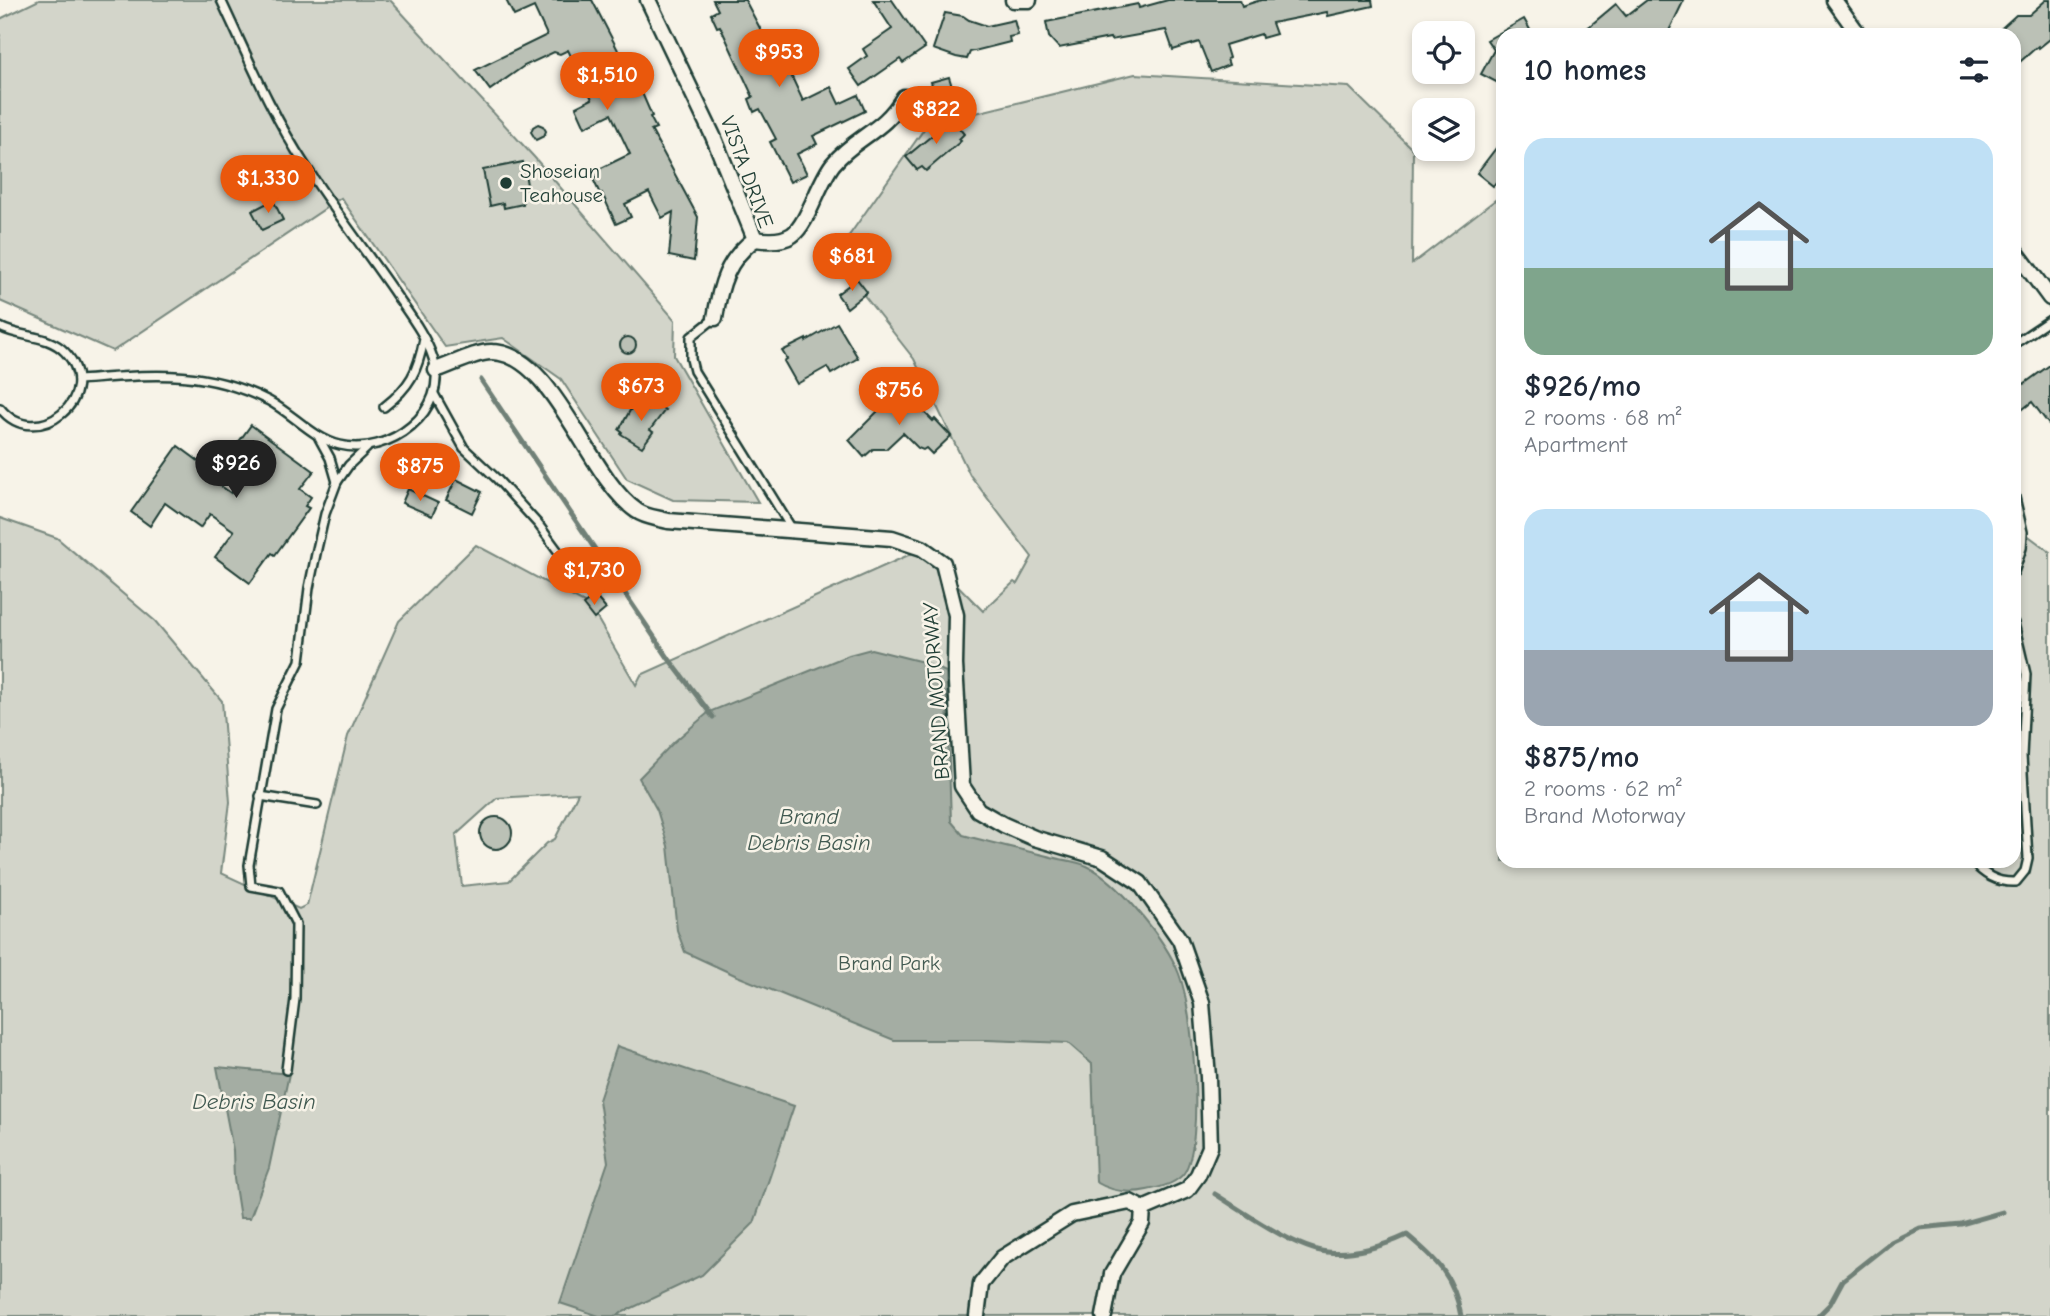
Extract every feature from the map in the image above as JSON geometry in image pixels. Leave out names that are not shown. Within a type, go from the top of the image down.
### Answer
[{"type":"street","name":"VISTA DRIVE","points":[[648,0],[713,136],[755,239],[743,247],[726,271],[715,318]]},
{"type":"street","points":[[1013,0],[1029,0]]},
{"type":"street","points":[[1833,0],[1854,28]]},
{"type":"street","points":[[755,239],[777,240],[789,237],[799,229],[833,163],[883,125],[904,97]]},
{"type":"street","points":[[2021,259],[2050,298]]},
{"type":"street","name":"BRAND MOTORWAY","points":[[436,370],[491,351],[514,356],[543,380],[617,493],[639,512],[667,522],[892,538],[922,548],[943,563],[956,615],[956,676],[962,786],[978,810],[1004,825],[1034,838],[1102,858],[1140,883],[1180,940],[1202,1003],[1208,1077],[1210,1147],[1198,1175],[1187,1190],[1143,1209],[1130,1202],[1072,1214],[1002,1258],[981,1284],[977,1316]]},
{"type":"street","points":[[1104,1316],[1112,1274],[1142,1223],[1143,1209]]},
{"type":"lane","points":[[78,380],[154,374],[189,376],[221,382],[249,391],[281,408],[319,437],[340,445],[367,448],[396,439],[422,416],[434,394],[436,370],[433,356],[424,339],[305,166],[287,136],[220,0]]},
{"type":"lane","points":[[715,318],[691,337],[694,371],[792,529]]},
{"type":"lane","points":[[2021,339],[2050,320]]},
{"type":"lane","points":[[0,327],[12,333],[50,342],[64,351],[73,364],[78,380],[75,398],[66,412],[48,423],[30,425],[15,422],[1,411]]},
{"type":"lane","points":[[384,407],[401,394],[410,381],[420,360],[424,339]]},
{"type":"lane","points":[[434,394],[464,448],[538,524],[569,566]]},
{"type":"lane","points":[[319,437],[330,458],[337,482]]},
{"type":"lane","points":[[286,1070],[295,999],[296,924],[279,891],[251,886],[249,865],[276,709],[300,661],[309,588],[325,513],[337,482],[349,465],[367,448]]},
{"type":"lane","points":[[2021,527],[2021,551]]},
{"type":"lane","points":[[1978,868],[1996,880],[2016,883],[2025,871],[2028,858],[2022,755],[2026,674],[2021,653]]},
{"type":"lane","points":[[260,796],[317,805]]},
{"type":"green space","points":[[39,0],[390,0],[534,157],[675,320],[674,356],[758,502],[673,500],[627,479],[561,379],[503,338],[445,347],[341,198],[113,351],[0,301],[0,19]]},
{"type":"green space","name":"Brand Park","points":[[1135,74],[1349,87],[1412,149],[1412,264],[1496,199],[1496,868],[2021,868],[2021,530],[2050,552],[2050,1316],[0,1316],[0,518],[57,538],[155,621],[222,701],[230,802],[221,873],[299,909],[307,905],[348,736],[399,621],[476,545],[590,606],[636,685],[641,675],[922,549],[983,611],[1014,582],[1017,584],[1032,557],[970,475],[914,359],[834,257],[927,125]],"holes":[[[578,793],[555,839],[547,843],[509,881],[462,886],[456,835],[497,798]]]},
{"type":"water","name":"Brand Debris Basin","points":[[871,649],[923,662],[946,672],[951,821],[963,835],[1078,863],[1099,873],[1140,913],[1173,961],[1184,991],[1189,1016],[1195,1106],[1190,1157],[1184,1173],[1172,1183],[1127,1192],[1096,1182],[1092,1064],[1068,1043],[894,1040],[685,952],[677,930],[668,846],[657,810],[639,778],[674,742],[709,712],[849,655]]},
{"type":"water","points":[[617,1046],[794,1106],[754,1223],[702,1275],[615,1316],[599,1316],[560,1303],[608,1162],[599,1100]]},
{"type":"water","name":"Debris Basin","points":[[217,1067],[289,1074],[269,1168],[250,1218],[240,1218],[233,1150]]},
{"type":"building","points":[[506,0],[592,0],[620,54],[633,88],[635,87],[639,94],[642,93],[656,128],[651,130],[698,217],[694,261],[669,256],[673,212],[662,218],[649,192],[625,204],[631,217],[616,224],[593,179],[596,178],[593,172],[630,154],[611,114],[585,127],[576,107],[592,99],[568,50],[560,54],[554,52],[524,66],[490,90],[475,70],[547,35],[534,7],[514,16]]},
{"type":"building","points":[[713,0],[745,0],[772,51],[779,48],[781,53],[787,51],[797,70],[790,73],[803,101],[831,87],[839,104],[858,95],[865,111],[813,136],[817,144],[797,154],[807,174],[790,182],[770,142],[776,139],[760,109],[754,112],[749,99],[753,97],[720,26],[717,27],[711,14],[718,10]]},
{"type":"building","points":[[873,0],[892,0],[925,48],[903,63],[900,59],[861,86],[849,69],[867,56],[863,49],[892,29]]},
{"type":"building","points":[[1168,0],[1240,0],[1242,6],[1261,0],[1372,0],[1373,6],[1328,16],[1327,12],[1272,23],[1276,34],[1262,38],[1261,34],[1225,45],[1229,65],[1211,72],[1199,42],[1173,50],[1166,30],[1059,48],[1049,37],[1046,22],[1138,4],[1139,8]]},
{"type":"building","points":[[1647,0],[1684,0],[1670,28],[1587,28],[1616,4],[1626,16]]},
{"type":"building","points":[[2046,0],[2050,0],[2050,39],[2021,61],[2021,28],[2002,28],[2016,15],[2029,15]]},
{"type":"building","points":[[945,13],[963,16],[987,26],[1014,20],[1018,35],[1009,37],[1010,42],[970,52],[967,59],[956,57],[933,49]]},
{"type":"building","points":[[1524,19],[1529,28],[1508,28]]},
{"type":"building","points":[[1496,35],[1496,82],[1481,74],[1494,50],[1487,40]]},
{"type":"building","points":[[949,77],[954,93],[936,98],[931,82]]},
{"type":"building","points":[[950,117],[964,134],[959,139],[961,141],[926,171],[922,167],[917,170],[906,157]]},
{"type":"building","points":[[538,124],[546,131],[544,136],[536,140],[531,132]]},
{"type":"building","points":[[1496,148],[1496,182],[1493,186],[1477,173]]},
{"type":"building","name":"Shoseian Teahouse","points":[[523,162],[529,196],[522,197],[523,204],[504,208],[503,203],[490,206],[483,170]]},
{"type":"building","points":[[273,200],[283,220],[262,230],[252,211]]},
{"type":"building","points":[[857,279],[867,292],[847,308],[837,294]]},
{"type":"building","points":[[837,323],[858,358],[831,374],[827,367],[797,384],[784,361],[787,359],[782,351]]},
{"type":"building","points":[[628,337],[634,339],[634,351],[628,353],[622,351],[620,345],[622,339]]},
{"type":"building","points":[[2050,365],[2050,426],[2032,402],[2021,411],[2021,386]]},
{"type":"building","points":[[897,387],[951,436],[932,454],[926,448],[918,448],[903,433],[886,449],[873,449],[864,457],[849,440],[883,406],[880,403]]},
{"type":"building","points":[[652,401],[665,410],[650,430],[653,432],[642,447],[619,430],[632,407],[638,411],[643,404],[648,407]]},
{"type":"building","points":[[251,425],[314,471],[300,489],[311,497],[305,506],[309,508],[275,555],[272,553],[250,583],[215,557],[234,531],[210,514],[200,528],[165,503],[150,526],[131,512],[178,446],[212,471],[208,477],[231,493],[249,468],[230,454]]},
{"type":"building","points":[[456,479],[482,492],[472,513],[446,500]]},
{"type":"building","points":[[408,489],[438,503],[432,516],[402,503]]},
{"type":"building","points":[[595,596],[606,609],[594,619],[583,605]]},
{"type":"building","points":[[496,817],[508,821],[512,833],[508,845],[496,849],[484,845],[480,833],[484,821]]},
{"type":"waterway","points":[[481,380],[669,659],[713,717]]},
{"type":"waterway","points":[[1215,1194],[1285,1237],[1327,1252],[1368,1249],[1407,1235],[1443,1270],[1454,1290],[1461,1316]]},
{"type":"waterway","points":[[1818,1316],[1830,1304],[1843,1280],[1891,1242],[1920,1228],[1961,1224],[2003,1212]]},
{"type":"place","name":"Shoseian Teahouse","points":[[506,183]]}]
